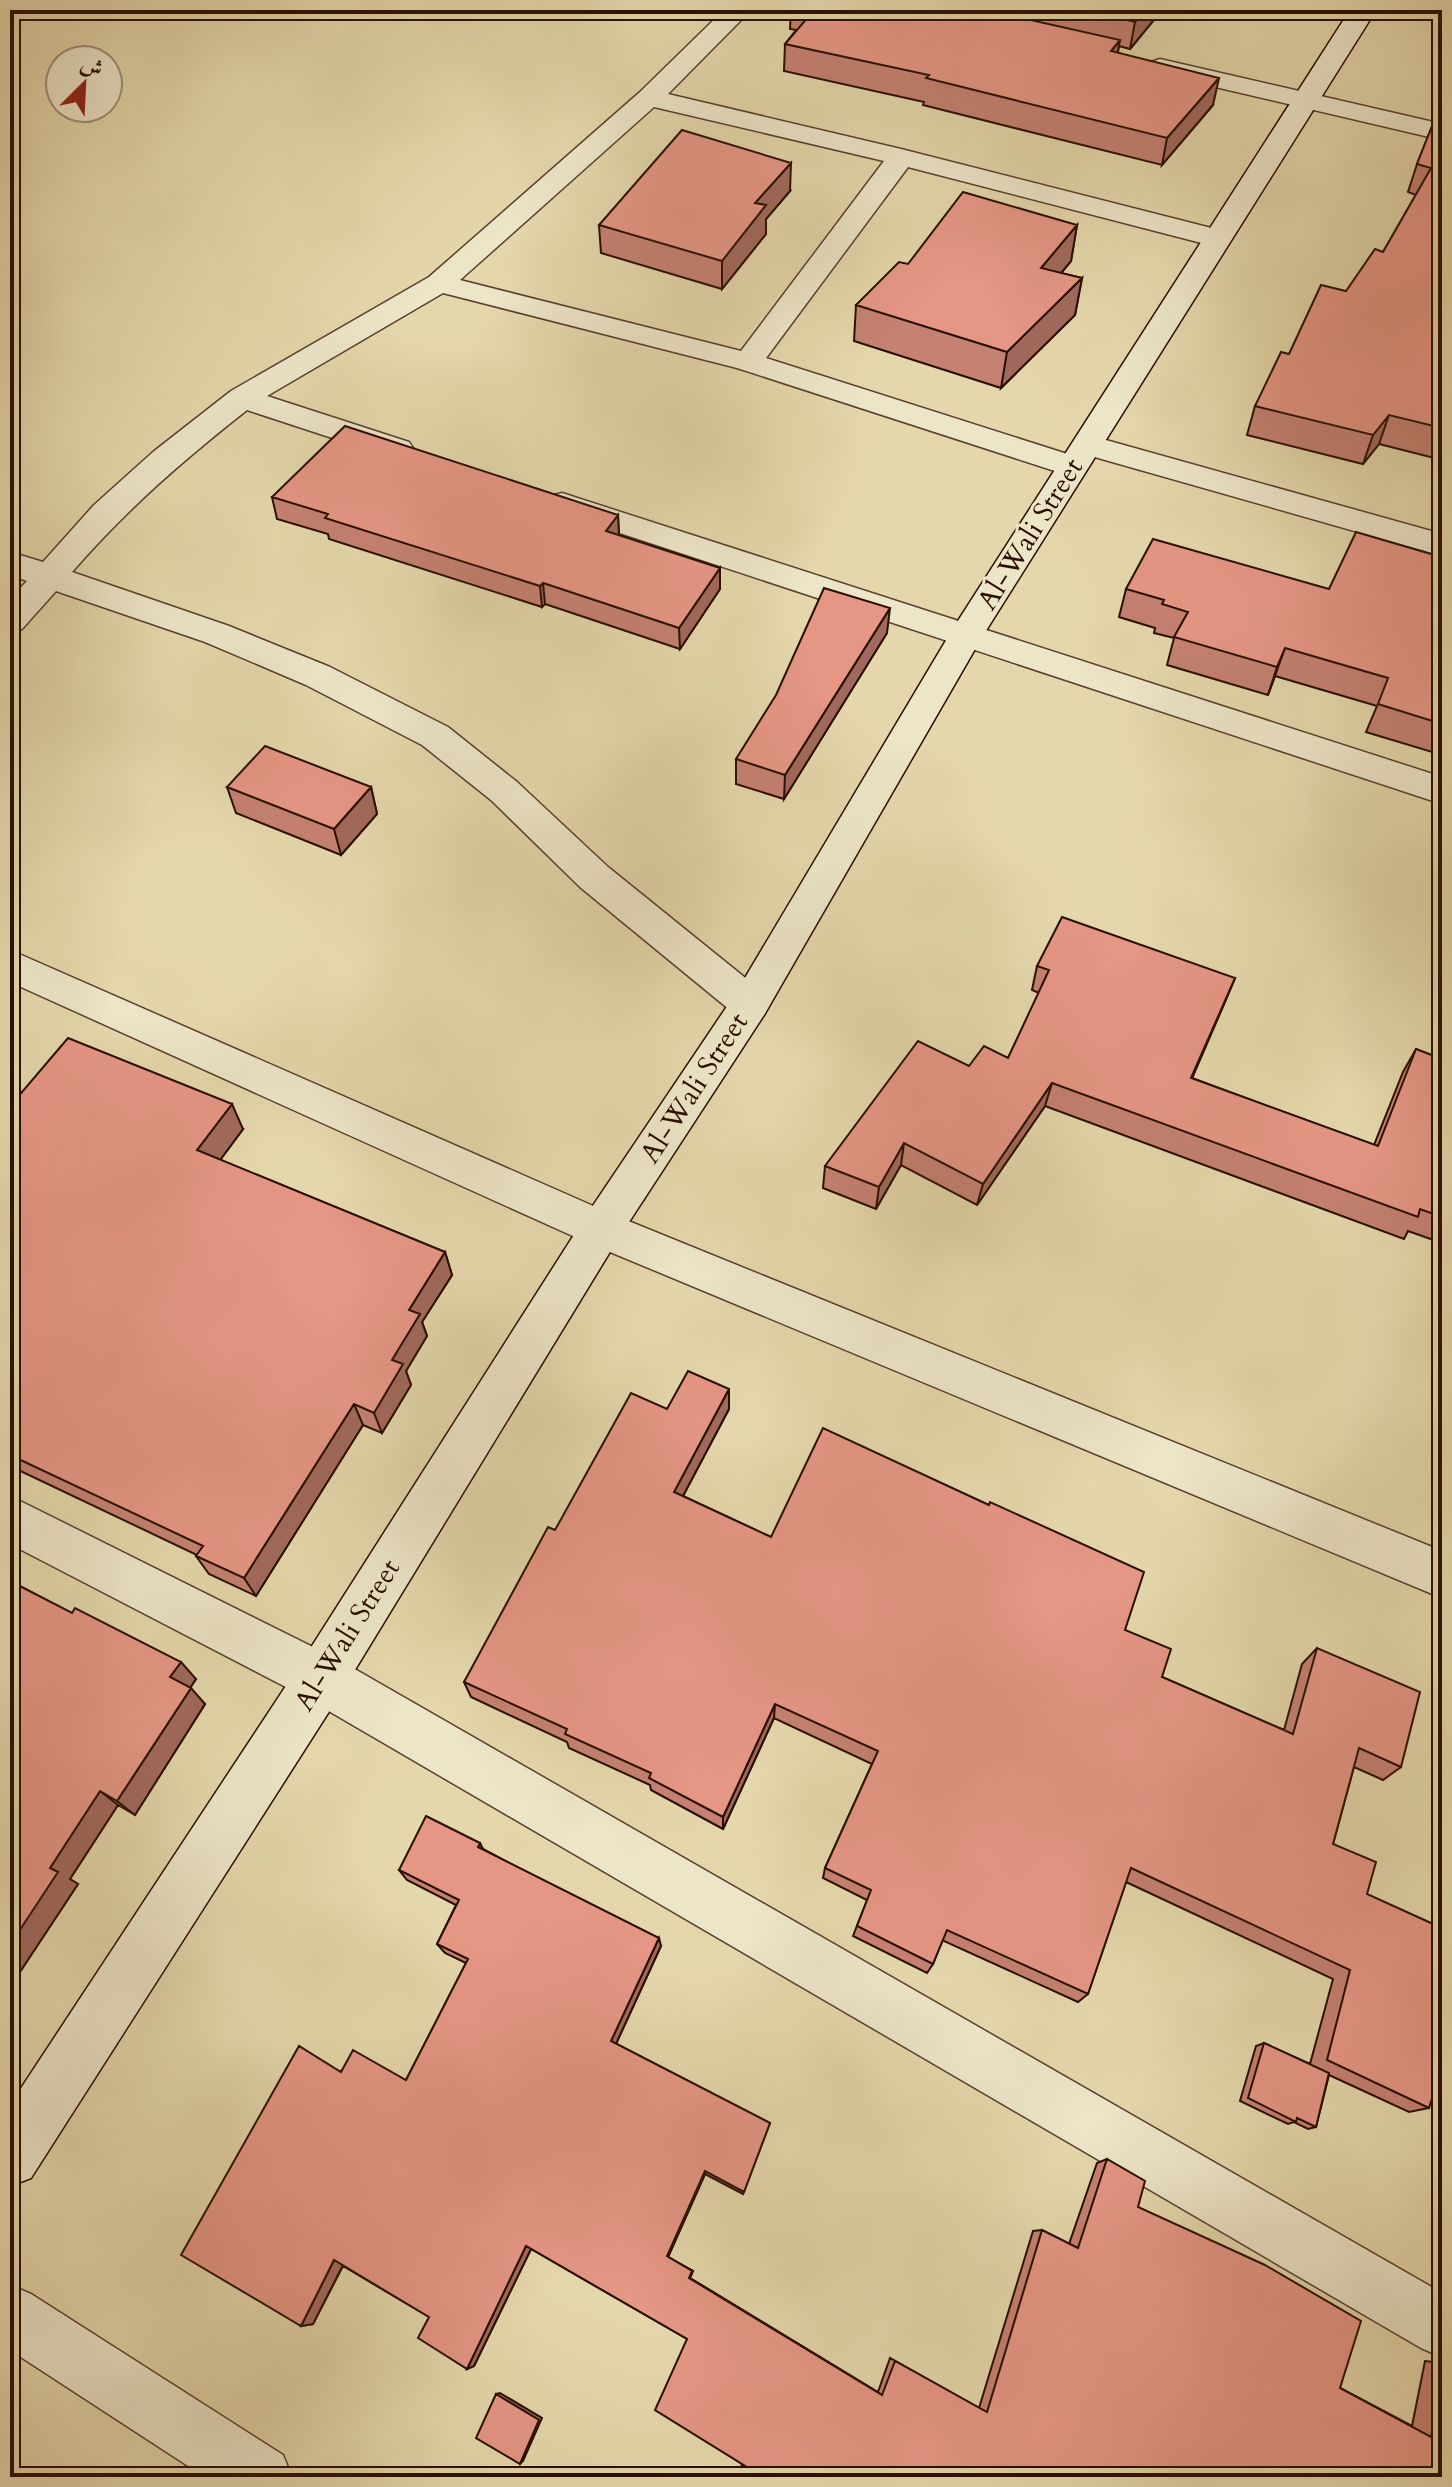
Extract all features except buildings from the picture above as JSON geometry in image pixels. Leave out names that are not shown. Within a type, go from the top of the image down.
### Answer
[{"type":"street","points":[[10,621],[106,512],[164,459],[242,398],[439,283],[649,98],[738,10]]},
{"type":"street","name":"Al-Wali Street","points":[[10,2157],[321,1678],[601,1229],[750,1004],[966,635],[1363,10]]},
{"type":"street","points":[[1132,61],[1442,132]]},
{"type":"street","points":[[649,98],[901,157],[1217,238]]},
{"type":"street","points":[[748,362],[901,157]]},
{"type":"street","points":[[439,283],[748,362],[1080,455],[1442,545]]},
{"type":"street","points":[[242,398],[423,457]]},
{"type":"street","points":[[528,492],[1442,791]]},
{"type":"street","points":[[10,563],[217,634],[318,676],[435,736],[504,791],[594,877],[750,1004]]},
{"type":"street","points":[[10,965],[601,1229],[1442,1575]]},
{"type":"street","points":[[10,1519],[321,1678],[1442,2327]]},
{"type":"street","points":[[10,2315],[261,2477]]}]
